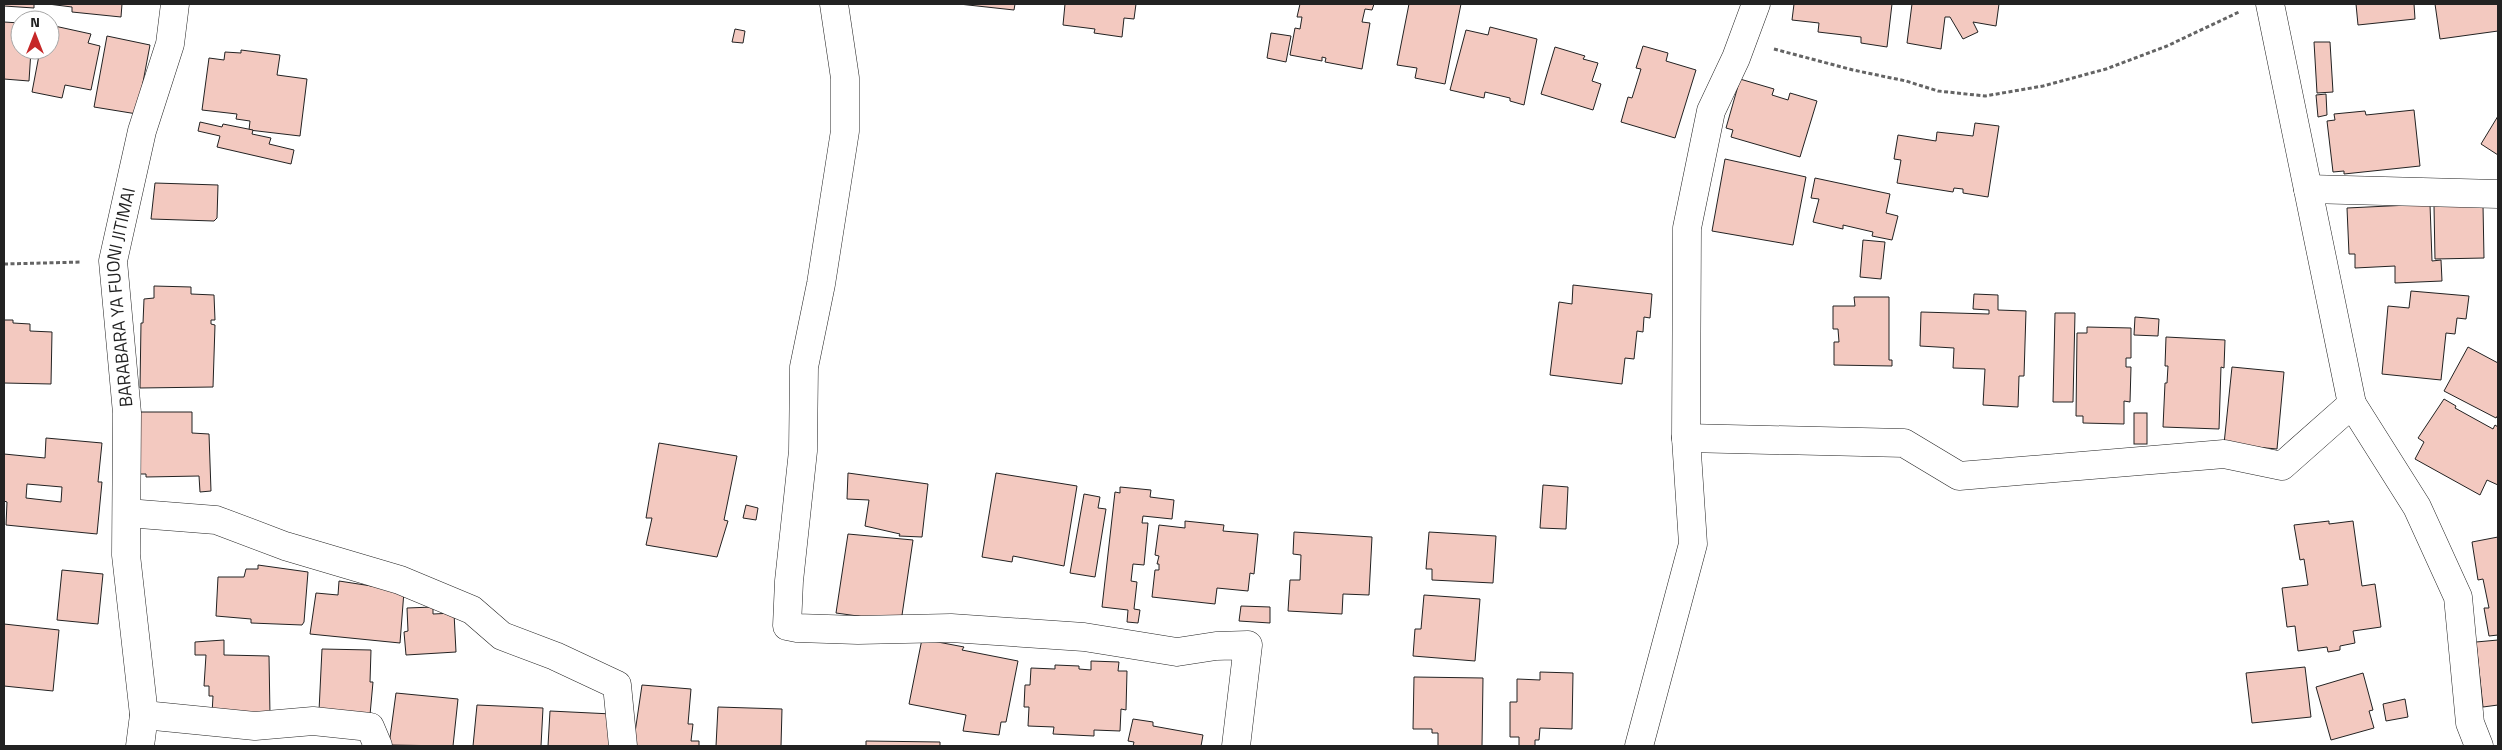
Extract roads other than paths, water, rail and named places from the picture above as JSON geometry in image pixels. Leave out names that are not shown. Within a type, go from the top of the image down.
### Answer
[{"type":"street","name":"BARABARA YA FUONI JITIMAI","points":[[140,746],[144,715],[126,555],[127,413],[113,261],[142,131],[170,44],[175,4]]},
{"type":"street","points":[[834,4],[845,78],[845,131],[821,284],[804,367],[803,451],[789,581],[787,626],[858,630],[951,628],[1084,637],[1177,652],[1216,646],[1248,645],[1236,746]]},
{"type":"street","points":[[1640,746],[1693,544],[1686,438],[1687,228],[1711,111],[1736,58],[1756,4]]},
{"type":"street","points":[[2270,4],[2352,404],[2417,507],[2458,597],[2470,723],[2479,746]]},
{"type":"street","points":[[2308,189],[2498,194]]},
{"type":"street","points":[[1686,438],[1904,443],[1959,476],[2224,454],[2282,466],[2352,404]]},
{"type":"street","points":[[127,513],[216,520],[284,546],[400,580],[472,610],[502,636],[555,656],[617,685],[623,746]]},
{"type":"street","points":[[144,715],[255,726],[313,721],[370,727],[378,746]]}]
